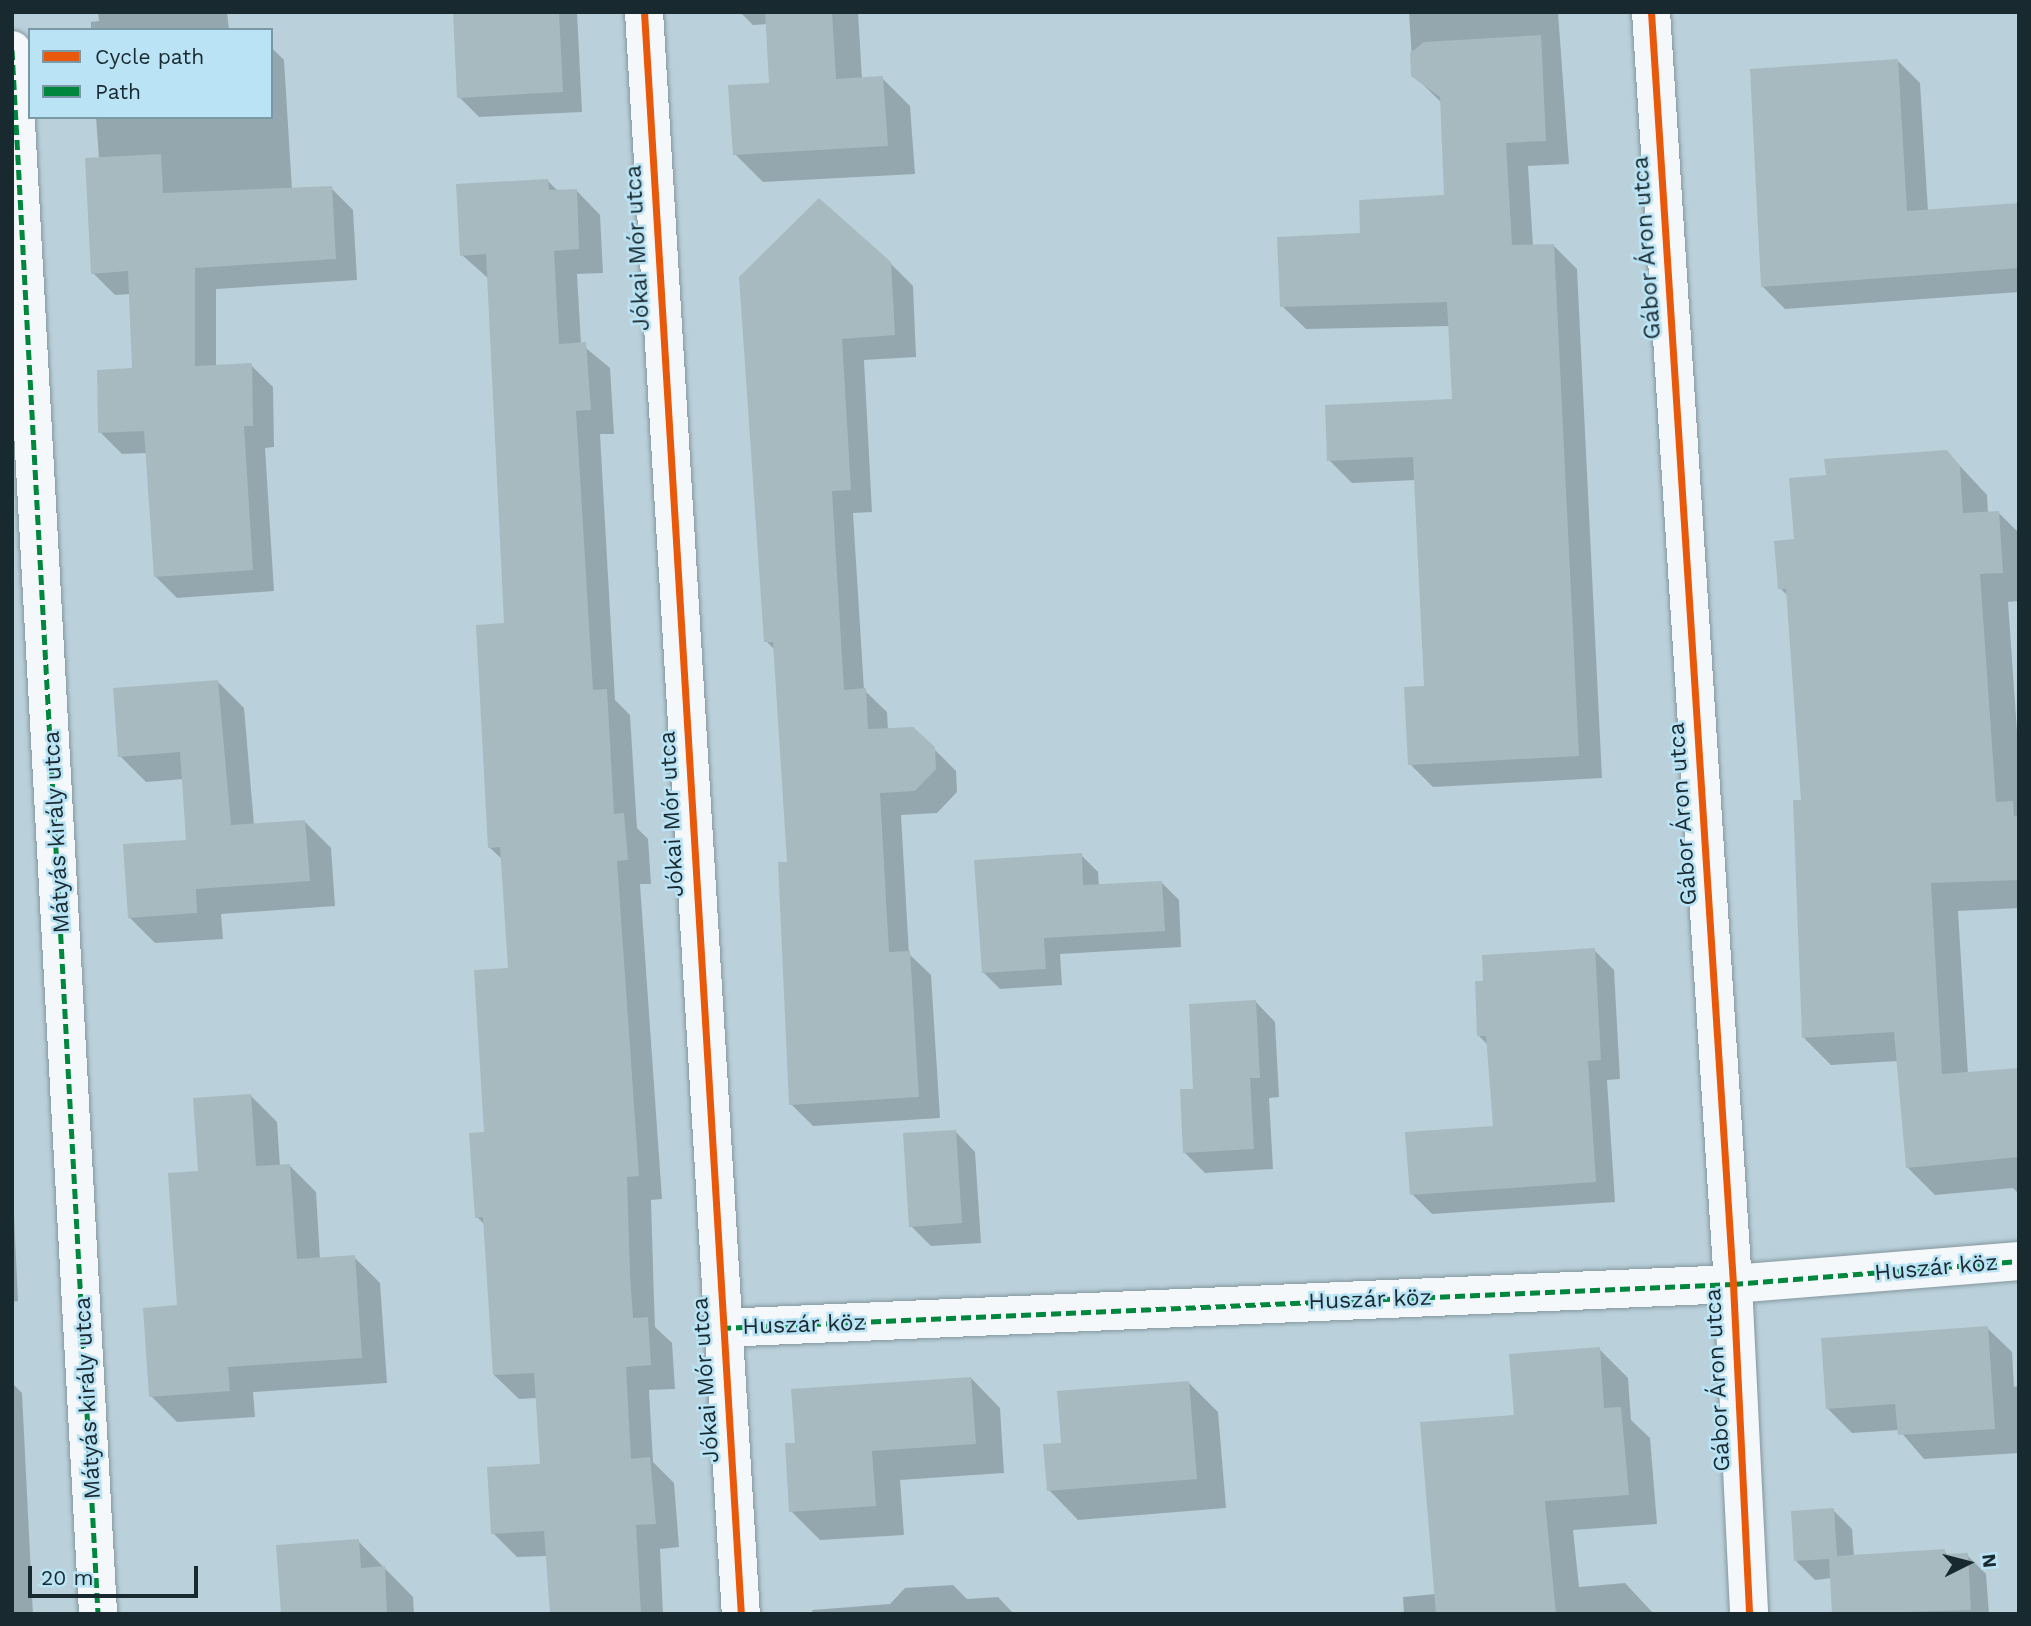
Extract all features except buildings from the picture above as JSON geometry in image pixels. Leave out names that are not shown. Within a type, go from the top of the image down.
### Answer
[{"type":"street","name":"Jókai Mór utca","points":[[644,12],[721,1328],[741,1614]]},
{"type":"street","name":"Gábor Áron utca","points":[[1651,12],[1733,1284],[1749,1614]]},
{"type":"street","name":"Mátyás király utca","points":[[12,50],[98,1614]]},
{"type":"street","name":"Huszár köz","points":[[721,1328],[1733,1284],[2019,1261]]},
{"type":"marked path","points":[[12,50],[98,1614]]},
{"type":"marked path","points":[[721,1328],[1733,1284],[2019,1261]]},
{"type":"cycle path","points":[[644,12],[741,1614]]},
{"type":"cycle path","points":[[1651,12],[1733,1284],[1749,1614]]}]
